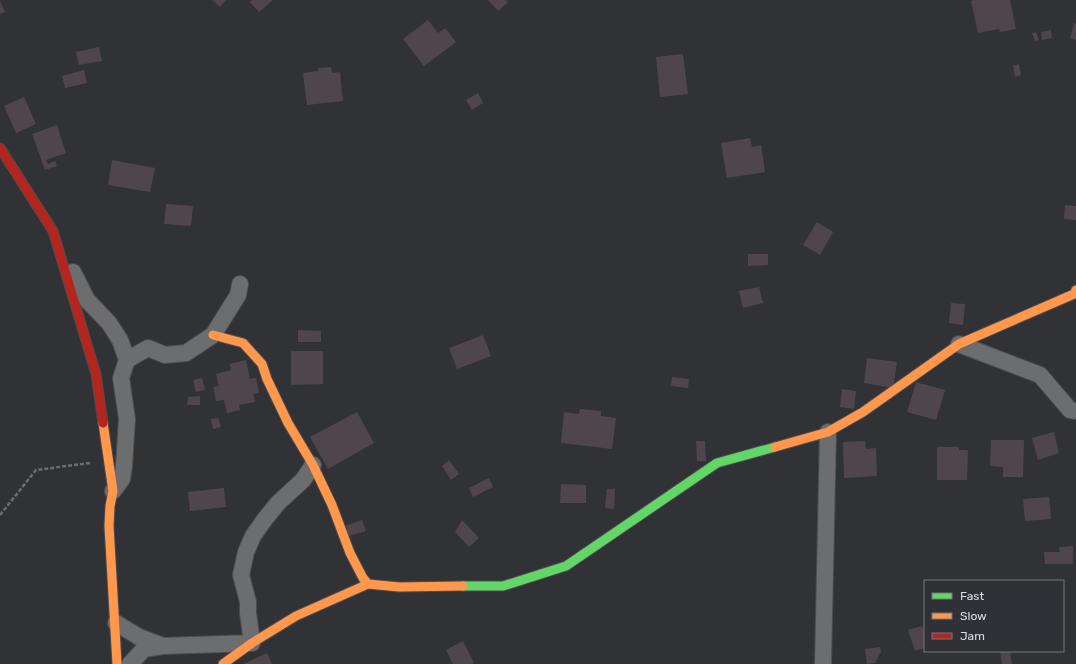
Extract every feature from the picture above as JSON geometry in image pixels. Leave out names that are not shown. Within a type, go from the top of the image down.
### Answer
[{"type":"street","points":[[0,148],[53,231],[87,300],[109,323],[120,340],[127,360],[121,378],[127,419],[124,466],[122,478],[112,491]]},
{"type":"street","points":[[53,231],[96,374],[112,491],[109,526],[116,623],[117,664]]},
{"type":"street","points":[[127,360],[148,348],[165,355],[186,353],[213,335],[238,295],[240,284]]},
{"type":"street","points":[[223,664],[252,643],[296,616],[368,584],[399,587],[503,586],[566,566],[717,463],[828,432],[863,412],[959,344],[1074,294],[1076,290]]},
{"type":"street","points":[[213,335],[243,343],[262,364],[267,379],[288,423],[313,465],[332,505],[350,553],[362,578],[368,584]]},
{"type":"street","points":[[959,344],[1040,375],[1070,410],[1076,411]]},
{"type":"street","points":[[823,664],[828,432]]},
{"type":"street","points":[[252,643],[248,602],[241,575],[246,552],[253,536],[265,519],[278,503],[303,480],[313,465]]},
{"type":"street","points":[[116,623],[138,637],[163,646]]},
{"type":"street","points":[[130,664],[144,649],[163,646],[252,643]]},
{"type":"path","points":[[0,515],[36,470],[108,460]]},
{"type":"building","points":[[212,0],[226,0],[220,7]]},
{"type":"building","points":[[252,0],[273,0],[259,12],[250,2]]},
{"type":"building","points":[[488,0],[506,0],[508,2],[498,11]]},
{"type":"building","points":[[1010,0],[1016,29],[1000,32],[999,29],[978,33],[971,1]]},
{"type":"building","points":[[0,1],[5,12],[0,14]]},
{"type":"building","points":[[428,20],[438,33],[445,28],[456,42],[424,66],[403,39]]},
{"type":"building","points":[[1074,23],[1076,24],[1076,40],[1070,38]]},
{"type":"building","points":[[1051,30],[1052,38],[1042,40],[1041,32]]},
{"type":"building","points":[[1036,32],[1039,40],[1035,41],[1032,33]]},
{"type":"building","points":[[99,47],[102,61],[79,65],[76,52]]},
{"type":"building","points":[[683,54],[688,94],[660,97],[656,57]]},
{"type":"building","points":[[1019,64],[1021,75],[1015,77],[1013,66]]},
{"type":"building","points":[[331,67],[332,73],[340,72],[343,101],[307,105],[303,73],[318,71],[318,68]]},
{"type":"building","points":[[84,70],[87,83],[65,88],[62,76]]},
{"type":"building","points":[[478,93],[483,103],[472,110],[466,100]]},
{"type":"building","points":[[24,97],[36,124],[16,133],[4,106]]},
{"type":"building","points":[[57,125],[66,153],[46,160],[48,164],[55,161],[57,166],[45,170],[32,134]]},
{"type":"building","points":[[750,138],[752,147],[761,145],[765,172],[727,178],[721,143]]},
{"type":"building","points":[[112,160],[155,168],[150,192],[108,185]]},
{"type":"building","points":[[166,204],[193,206],[191,226],[164,224]]},
{"type":"building","points":[[1065,205],[1076,206],[1076,220],[1064,219]]},
{"type":"building","points":[[817,222],[833,232],[820,255],[803,245]]},
{"type":"building","points":[[748,254],[768,254],[768,265],[748,266]]},
{"type":"building","points":[[759,287],[763,303],[743,308],[739,291]]},
{"type":"building","points":[[951,303],[965,304],[963,325],[949,323]]},
{"type":"building","points":[[298,330],[321,331],[321,342],[298,342]]},
{"type":"building","points":[[483,335],[491,356],[457,369],[449,348]]},
{"type":"building","points":[[291,351],[323,351],[323,384],[291,385]]},
{"type":"building","points":[[867,358],[897,362],[893,388],[864,383]]},
{"type":"building","points":[[246,360],[250,379],[256,378],[259,393],[253,394],[255,402],[239,405],[240,410],[227,413],[224,400],[216,401],[213,387],[219,386],[216,374],[231,370],[230,364]]},
{"type":"building","points":[[672,377],[689,379],[688,388],[671,386]]},
{"type":"building","points":[[202,378],[205,390],[196,392],[193,380]]},
{"type":"building","points":[[916,382],[945,390],[936,420],[907,412]]},
{"type":"building","points":[[842,389],[856,391],[854,409],[840,407]]},
{"type":"building","points":[[200,396],[200,405],[187,405],[188,397]]},
{"type":"building","points":[[580,409],[601,411],[601,416],[616,418],[612,449],[561,443],[564,412],[579,414]]},
{"type":"building","points":[[357,412],[374,443],[328,469],[310,437]]},
{"type":"building","points":[[218,418],[221,427],[213,429],[211,419]]},
{"type":"building","points":[[1054,432],[1059,453],[1038,460],[1032,438]]},
{"type":"building","points":[[991,440],[1024,440],[1023,477],[1003,477],[1003,467],[990,466]]},
{"type":"building","points":[[696,441],[705,441],[706,461],[697,461]]},
{"type":"building","points":[[865,441],[866,449],[876,448],[877,476],[844,478],[843,442]]},
{"type":"building","points":[[937,447],[959,447],[959,450],[968,450],[967,480],[937,480]]},
{"type":"building","points":[[449,460],[459,474],[451,480],[442,466]]},
{"type":"building","points":[[489,478],[493,487],[473,497],[469,488]]},
{"type":"building","points":[[561,484],[586,485],[586,503],[560,503]]},
{"type":"building","points":[[224,488],[226,507],[190,511],[188,492]]},
{"type":"building","points":[[607,489],[615,489],[614,509],[605,508]]},
{"type":"building","points":[[1049,497],[1051,519],[1025,521],[1023,499]]},
{"type":"building","points":[[362,520],[366,531],[349,536],[345,526]]},
{"type":"building","points":[[462,520],[479,538],[469,547],[455,532]]},
{"type":"building","points":[[1073,546],[1073,564],[1045,564],[1044,552],[1060,552],[1059,547]]},
{"type":"building","points":[[922,626],[924,632],[924,648],[915,651],[908,630]]},
{"type":"building","points":[[463,641],[474,663],[453,664],[446,650]]},
{"type":"building","points":[[880,647],[881,652],[875,663],[867,664],[865,649]]},
{"type":"building","points":[[1000,652],[1010,652],[1012,664],[1002,664]]},
{"type":"building","points":[[267,653],[272,664],[243,664]]},
{"type":"traffic: fast","points":[[463,586],[503,586],[566,566],[717,463],[775,447]]},
{"type":"traffic: slow","points":[[775,447],[828,432],[863,412],[959,344],[1074,294],[1076,290]]},
{"type":"traffic: slow","points":[[213,335],[243,343],[262,364],[267,379],[288,423],[313,465],[332,505],[350,553],[363,578],[368,584]]},
{"type":"traffic: slow","points":[[103,423],[113,491],[110,506],[109,526],[117,664]]},
{"type":"traffic: slow","points":[[223,664],[252,643],[296,616],[368,584],[399,587],[463,586]]},
{"type":"traffic: jam","points":[[0,148],[53,231],[96,374],[103,423]]}]
